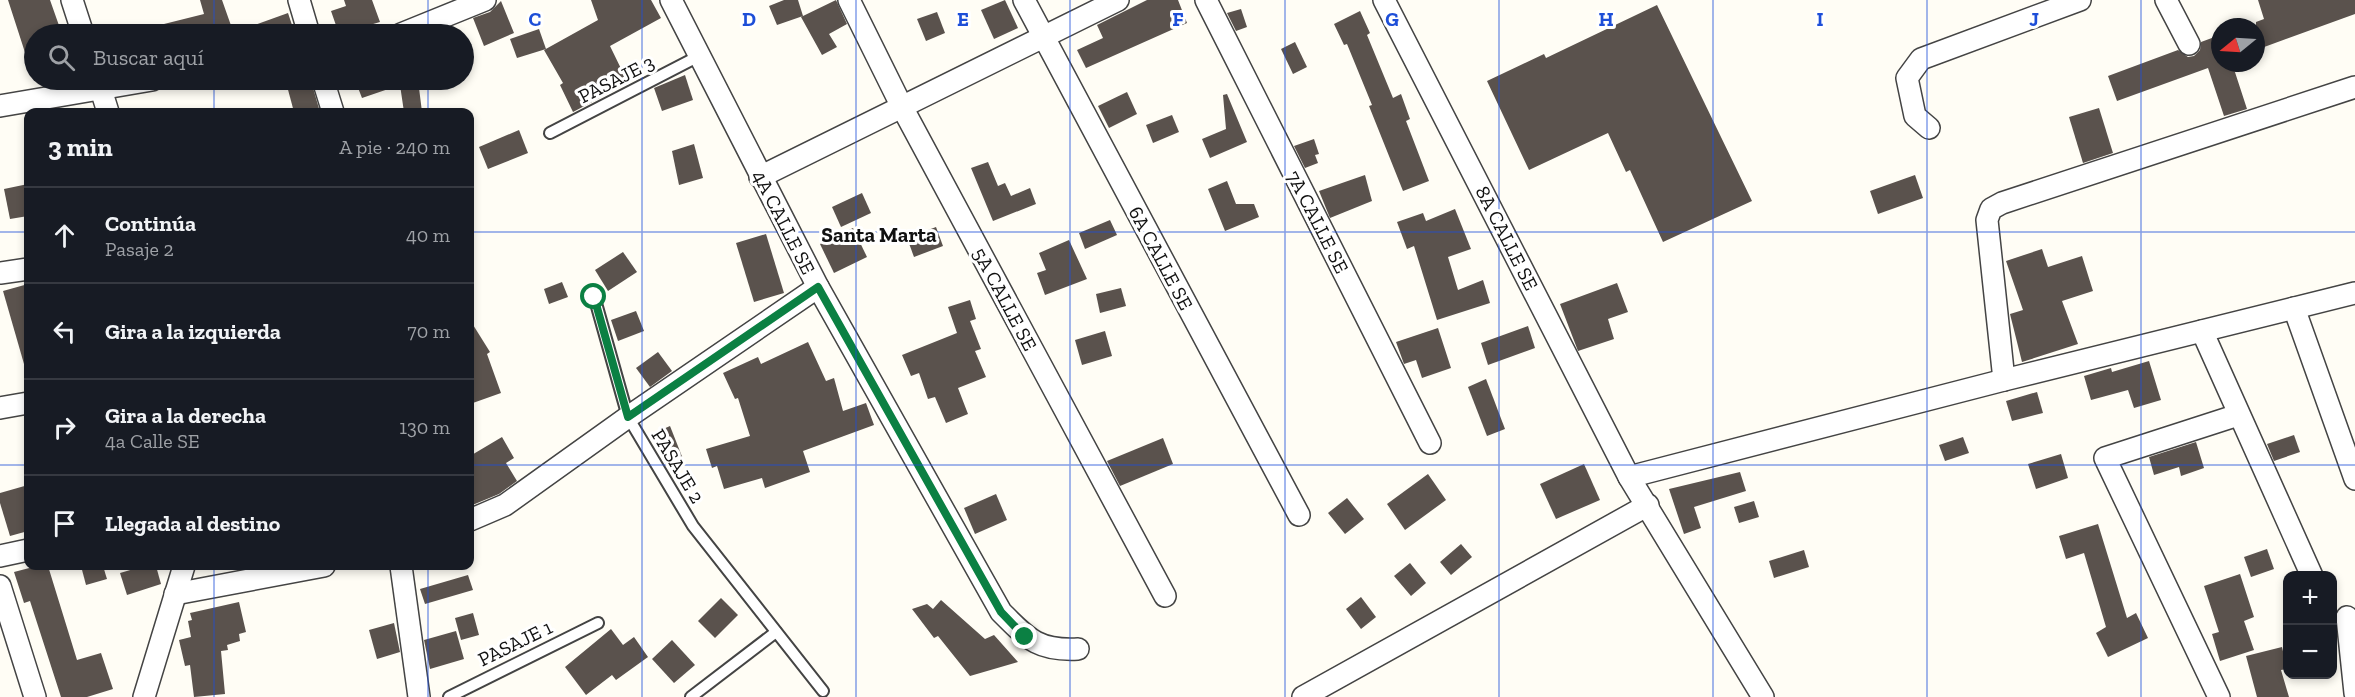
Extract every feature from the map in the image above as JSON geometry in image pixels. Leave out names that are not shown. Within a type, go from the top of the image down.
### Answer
[{"type":"street","points":[[72,0],[80,24]]},
{"type":"street","points":[[299,0],[306,24]]},
{"type":"street","points":[[426,24],[485,0]]},
{"type":"street","name":"4A CALLE SE","points":[[671,0],[818,287],[1001,612],[1025,637],[1052,650],[1078,649]]},
{"type":"street","name":"5A CALLE SE","points":[[849,0],[902,107],[1165,596]]},
{"type":"street","name":"6A CALLE SE","points":[[1024,0],[1299,515]]},
{"type":"street","points":[[760,177],[1118,0]]},
{"type":"street","name":"7A CALLE SE","points":[[1206,0],[1430,443]]},
{"type":"street","name":"8A CALLE SE","points":[[1384,0],[1629,477],[1763,697]]},
{"type":"street","points":[[1929,128],[1916,116],[1906,78],[1921,59],[2080,0]]},
{"type":"street","points":[[2166,0],[2189,44]]},
{"type":"street","points":[[2004,380],[1987,220],[1991,209],[2002,203],[2355,87]]},
{"type":"street","points":[[0,106],[69,90]]},
{"type":"street","points":[[101,90],[107,108]]},
{"type":"street","points":[[326,90],[332,108]]},
{"type":"street","points":[[0,273],[24,269]]},
{"type":"street","points":[[474,518],[505,505],[628,417],[818,287]]},
{"type":"street","points":[[1629,477],[2004,380],[2355,293]]},
{"type":"street","points":[[2294,308],[2347,431],[2355,479]]},
{"type":"street","points":[[2202,331],[2310,571]]},
{"type":"street","points":[[0,408],[24,404]]},
{"type":"street","points":[[2219,697],[2105,458],[2238,415]]},
{"type":"street","points":[[1303,697],[1648,505]]},
{"type":"street","points":[[0,556],[24,551]]},
{"type":"street","points":[[144,697],[183,570]]},
{"type":"street","points":[[175,594],[303,570]]},
{"type":"street","points":[[402,570],[419,697]]},
{"type":"street","points":[[0,586],[35,697]]},
{"type":"street","points":[[2345,614],[2355,693]]},
{"type":"lane","name":"PASAJE 3","points":[[550,133],[699,56]]},
{"type":"lane","name":"PASAJE 2","points":[[594,297],[628,417],[693,526],[823,691]]},
{"type":"lane","name":"PASAJE 1","points":[[449,697],[598,623]]},
{"type":"lane","points":[[692,697],[776,632]]},
{"type":"building","points":[[8,0],[50,0],[58,24],[24,24],[24,49]]},
{"type":"building","points":[[200,0],[222,0],[230,24],[164,24],[204,14]]},
{"type":"building","points":[[344,0],[372,0],[380,22],[336,24],[331,11],[346,6]]},
{"type":"building","points":[[591,0],[651,0],[661,18],[610,46],[628,83],[573,112],[560,85],[563,83],[544,50],[598,20]]},
{"type":"building","points":[[784,0],[798,0],[803,16],[777,25],[769,6]]},
{"type":"building","points":[[836,0],[847,24],[829,34],[837,47],[822,55],[801,17]]},
{"type":"building","points":[[1005,0],[1018,28],[994,39],[981,10]]},
{"type":"building","points":[[1147,0],[1178,0],[1187,23],[1086,68],[1077,50],[1103,38],[1097,25]]},
{"type":"building","points":[[2258,0],[2355,0],[2355,14],[2265,47],[2264,18]]},
{"type":"building","points":[[501,1],[514,33],[484,46],[473,18],[490,12]]},
{"type":"building","points":[[1657,5],[1752,201],[1663,242],[1630,170],[1626,172],[1608,133],[1529,170],[1487,81],[1544,54],[1546,58]]},
{"type":"building","points":[[1241,9],[1247,27],[1236,31],[1227,13]]},
{"type":"building","points":[[1360,11],[1370,33],[1367,35],[1393,98],[1401,94],[1410,119],[1406,121],[1429,181],[1403,191],[1347,44],[1344,45],[1334,24]]},
{"type":"building","points":[[937,12],[945,33],[926,41],[917,19]]},
{"type":"building","points":[[288,13],[292,24],[257,24]]},
{"type":"building","points":[[539,29],[546,49],[517,58],[510,39]]},
{"type":"building","points":[[2211,38],[2211,72],[2235,72],[2247,109],[2224,116],[2208,68],[2117,101],[2108,76],[2178,50],[2188,57],[2194,56],[2200,50],[2201,42]]},
{"type":"building","points":[[1295,42],[1307,67],[1293,74],[1281,49]]},
{"type":"building","points":[[685,75],[693,100],[662,111],[654,88]]},
{"type":"building","points":[[288,90],[314,90],[319,108],[293,108]]},
{"type":"building","points":[[359,90],[385,90],[362,98]]},
{"type":"building","points":[[401,90],[419,90],[422,108],[403,108]]},
{"type":"building","points":[[1127,92],[1137,114],[1109,128],[1098,106]]},
{"type":"building","points":[[1227,94],[1247,142],[1210,158],[1202,139],[1226,129],[1223,95]]},
{"type":"building","points":[[2099,108],[2113,153],[2083,163],[2069,117]]},
{"type":"building","points":[[1172,115],[1179,132],[1153,143],[1146,125]]},
{"type":"building","points":[[519,130],[528,153],[488,169],[479,147]]},
{"type":"building","points":[[1314,139],[1319,154],[1315,155],[1318,163],[1305,168],[1294,146]]},
{"type":"building","points":[[694,144],[703,178],[679,185],[672,151]]},
{"type":"building","points":[[988,162],[998,186],[1005,183],[1011,196],[1030,188],[1036,204],[993,221],[971,168]]},
{"type":"building","points":[[1365,175],[1372,201],[1330,218],[1319,191]]},
{"type":"building","points":[[1915,175],[1923,198],[1878,214],[1870,191]]},
{"type":"building","points":[[1227,181],[1236,204],[1254,204],[1259,217],[1225,231],[1208,189]]},
{"type":"building","points":[[24,185],[24,217],[10,219],[4,189]]},
{"type":"building","points":[[862,193],[871,213],[841,227],[832,207]]},
{"type":"building","points":[[1455,209],[1471,249],[1448,257],[1458,290],[1483,280],[1490,303],[1437,320],[1414,246],[1407,249],[1397,222],[1423,213],[1426,221]]},
{"type":"building","points":[[1110,220],[1117,235],[1085,249],[1079,233]]},
{"type":"building","points":[[936,227],[943,246],[914,257],[907,238]]},
{"type":"building","points":[[853,228],[867,257],[834,273],[820,244]]},
{"type":"building","points":[[766,234],[784,293],[754,302],[736,243]]},
{"type":"building","points":[[1069,240],[1087,279],[1045,295],[1037,273],[1046,270],[1039,253]]},
{"type":"building","points":[[2042,249],[2048,267],[2082,256],[2093,291],[2062,301],[2078,344],[2022,362],[2010,314],[2023,310],[2006,261]]},
{"type":"building","points":[[623,252],[637,272],[608,291],[595,270]]},
{"type":"building","points":[[562,282],[568,297],[549,304],[544,289]]},
{"type":"building","points":[[1617,283],[1628,312],[1608,319],[1614,339],[1578,351],[1560,304]]},
{"type":"building","points":[[24,285],[24,364],[3,291]]},
{"type":"building","points":[[1121,288],[1126,306],[1100,313],[1096,294]]},
{"type":"building","points":[[970,300],[976,319],[970,321],[981,349],[975,351],[986,377],[958,388],[968,414],[946,423],[935,397],[928,399],[919,373],[911,376],[902,355],[957,333],[948,307]]},
{"type":"building","points":[[636,311],[644,331],[618,341],[611,320]]},
{"type":"building","points":[[474,326],[490,352],[487,354],[501,393],[474,403]]},
{"type":"building","points":[[1528,326],[1535,348],[1488,365],[1481,343]]},
{"type":"building","points":[[1438,328],[1451,368],[1422,378],[1416,360],[1404,364],[1396,342]]},
{"type":"building","points":[[1105,331],[1112,356],[1082,365],[1075,340]]},
{"type":"building","points":[[808,342],[826,381],[834,378],[843,411],[866,403],[874,425],[803,451],[810,472],[765,488],[762,478],[724,489],[717,466],[712,468],[706,449],[750,436],[738,398],[735,399],[723,373],[758,357],[761,364]]},
{"type":"building","points":[[658,352],[672,371],[650,387],[636,368]]},
{"type":"building","points":[[2149,361],[2161,400],[2134,408],[2128,390],[2091,400],[2084,376],[2111,368],[2112,372]]},
{"type":"building","points":[[1486,379],[1505,429],[1487,436],[1468,387]]},
{"type":"building","points":[[2037,392],[2043,413],[2012,421],[2006,401]]},
{"type":"building","points":[[670,426],[683,459],[666,465],[652,434]]},
{"type":"building","points":[[2294,435],[2300,452],[2274,461],[2267,444]]},
{"type":"building","points":[[502,437],[514,458],[506,463],[517,481],[499,494],[474,504],[474,454]]},
{"type":"building","points":[[1963,437],[1969,453],[1945,461],[1939,445]]},
{"type":"building","points":[[1163,438],[1173,464],[1120,486],[1107,461]]},
{"type":"building","points":[[2196,442],[2204,468],[2181,476],[2179,467],[2154,475],[2149,457]]},
{"type":"building","points":[[2061,454],[2068,478],[2036,489],[2028,464]]},
{"type":"building","points":[[1584,464],[1600,500],[1556,519],[1540,484]]},
{"type":"building","points":[[1740,472],[1746,491],[1694,507],[1701,528],[1684,534],[1669,489]]},
{"type":"building","points":[[1428,474],[1446,500],[1405,530],[1387,504]]},
{"type":"building","points":[[24,486],[24,532],[10,536],[0,503],[0,493]]},
{"type":"building","points":[[996,494],[1007,520],[975,534],[964,508]]},
{"type":"building","points":[[1347,498],[1364,519],[1345,534],[1328,513]]},
{"type":"building","points":[[1754,501],[1759,517],[1739,523],[1734,507]]},
{"type":"building","points":[[2098,524],[2127,618],[2136,613],[2148,638],[2108,657],[2096,633],[2106,627],[2084,553],[2066,559],[2059,536]]},
{"type":"building","points":[[1461,544],[1472,557],[1451,575],[1440,562]]},
{"type":"building","points":[[2267,549],[2274,569],[2251,577],[2244,557]]},
{"type":"building","points":[[1804,550],[1809,567],[1774,578],[1769,561]]},
{"type":"building","points":[[1410,563],[1426,583],[1411,596],[1394,576]]},
{"type":"building","points":[[24,569],[49,570],[77,660],[101,653],[113,689],[87,697],[61,697],[30,601],[24,603],[14,572]]},
{"type":"building","points":[[82,570],[104,570],[107,579],[86,585]]},
{"type":"building","points":[[130,570],[157,570],[161,584],[127,595],[120,573]]},
{"type":"building","points":[[2240,574],[2254,617],[2244,621],[2254,650],[2220,661],[2212,634],[2219,632],[2204,586]]},
{"type":"building","points":[[468,575],[473,590],[425,604],[420,589]]},
{"type":"building","points":[[1361,597],[1376,617],[1361,629],[1346,609]]},
{"type":"building","points":[[721,598],[738,615],[715,638],[698,621]]},
{"type":"building","points":[[941,600],[985,639],[994,635],[1018,662],[970,676],[938,636],[934,638],[912,609],[927,604],[933,609]]},
{"type":"building","points":[[239,602],[246,632],[239,634],[240,641],[227,645],[228,650],[221,651],[225,694],[194,697],[190,665],[185,666],[179,640],[191,637],[188,621],[192,620],[190,613]]},
{"type":"building","points":[[473,613],[479,635],[461,640],[455,618]]},
{"type":"building","points":[[394,623],[400,652],[377,659],[369,630]]},
{"type":"building","points":[[611,629],[623,645],[634,637],[648,657],[616,680],[612,675],[586,695],[565,667]]},
{"type":"building","points":[[456,631],[464,659],[430,669],[424,640]]},
{"type":"building","points":[[672,640],[695,665],[674,683],[652,659]]},
{"type":"building","points":[[2282,647],[2283,670],[2281,670],[2289,697],[2257,697],[2246,656]]},
{"type":"district","name":"Santa Marta","points":[[879,234]]},
{"type":"route","points":[[594,297],[628,417],[818,287],[1001,612],[1025,637]]}]
